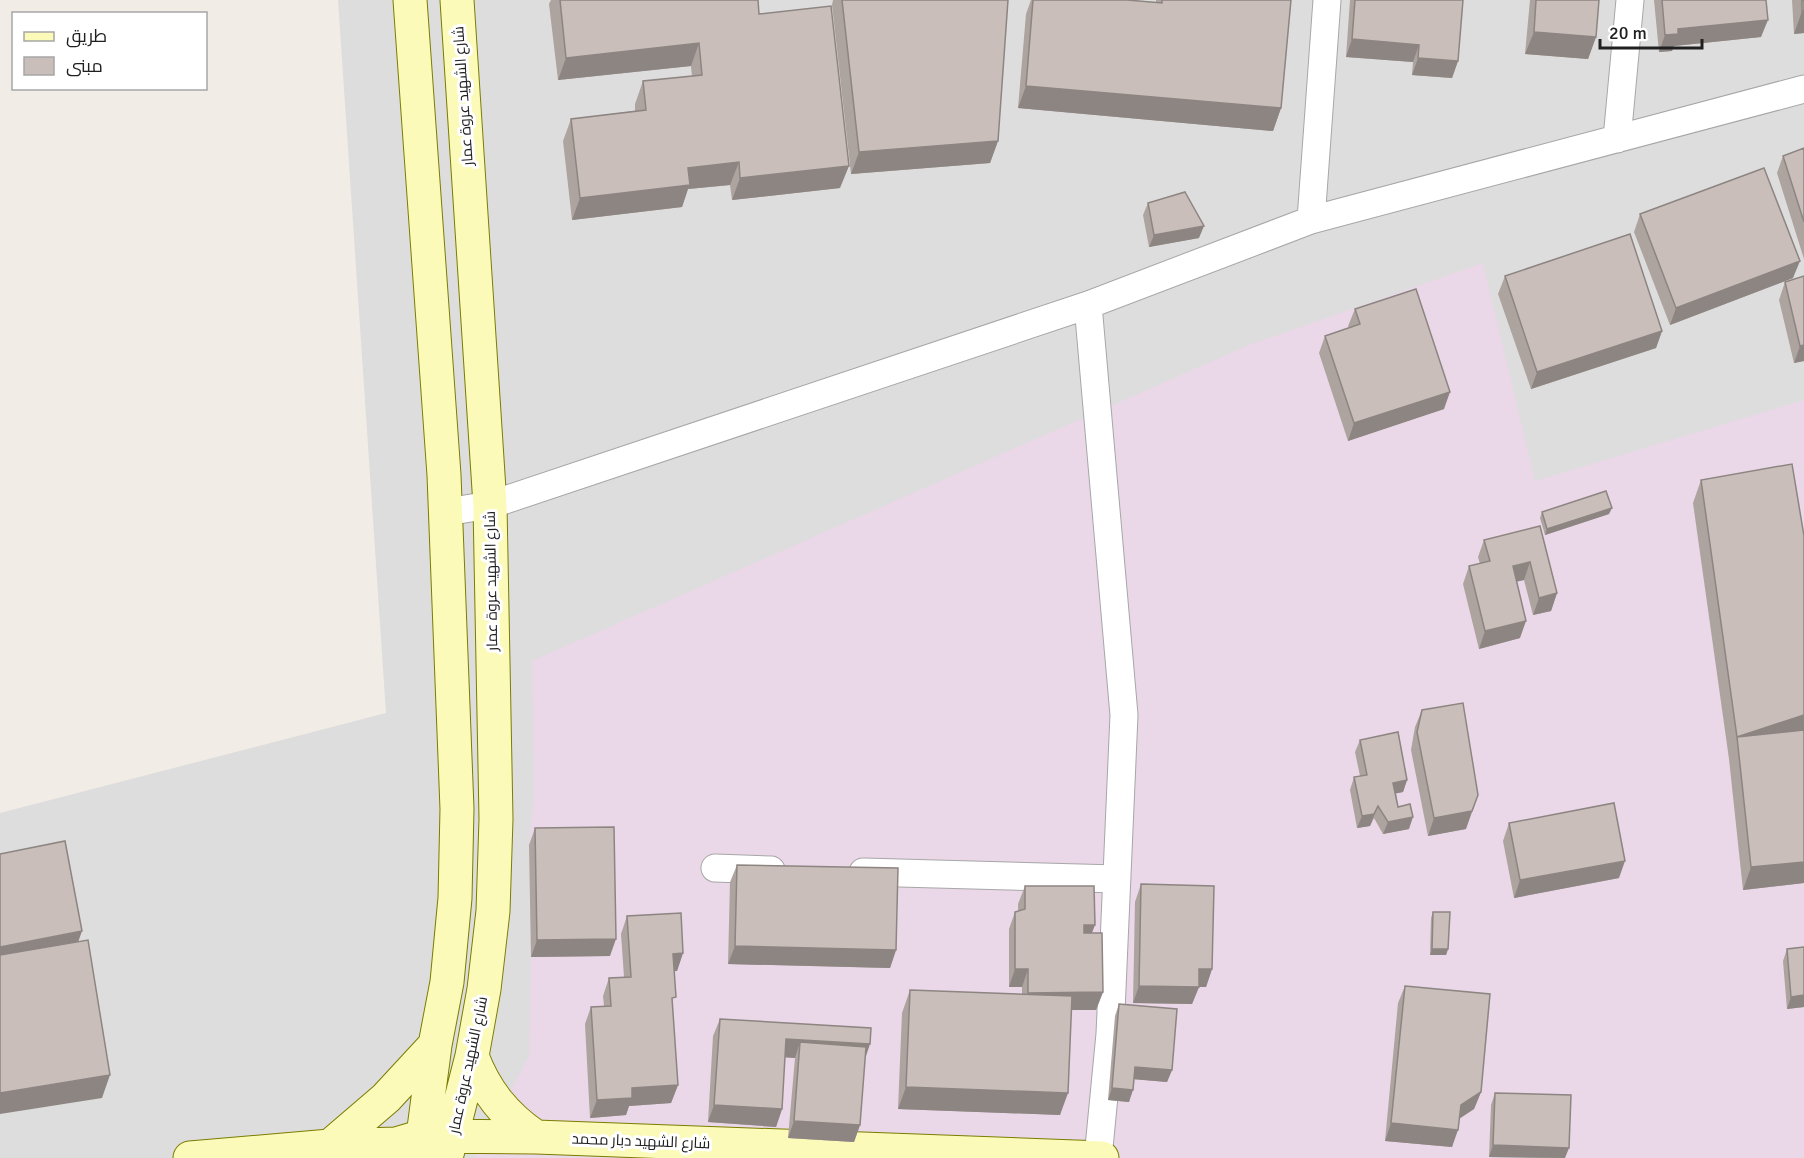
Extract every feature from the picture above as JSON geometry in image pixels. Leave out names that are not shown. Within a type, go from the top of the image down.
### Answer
[{"type":"street","name":"شارع الشهيد عروة عمار","points":[[410,0],[446,512],[457,809],[455,898],[447,982],[435,1045],[430,1149]]},
{"type":"street","name":"شارع الشهيد عروة عمار","points":[[430,1149],[472,1056],[484,989],[493,911],[496,831],[490,506],[457,0]]},
{"type":"street","points":[[1311,220],[1327,0]]},
{"type":"street","points":[[1617,139],[1630,0]]},
{"type":"street","points":[[446,512],[490,506],[1088,306],[1311,220],[1804,89]]},
{"type":"street","points":[[1088,306],[1124,715],[1110,1034],[1098,1158]]},
{"type":"street","points":[[715,868],[798,871]]},
{"type":"street","points":[[833,872],[1117,879]]},
{"type":"street","points":[[330,1146],[387,1098],[435,1045]]},
{"type":"street","points":[[472,1056],[479,1076],[503,1111],[536,1137]]},
{"type":"street","name":"شارع الشهيد دبار محمد","points":[[430,1149],[536,1137],[1102,1158]]},
{"type":"street","name":"شارع الشهيد دبار محمد","points":[[190,1158],[330,1146],[430,1149],[563,1158]]},
{"type":"shaded area","points":[[338,0],[1804,0],[1804,1158],[0,1158],[0,813],[386,713]]},
{"type":"shaded area","points":[[1483,263],[1535,481],[1804,400],[1804,1158],[475,1158],[529,1056],[531,957],[529,846],[534,792],[532,661],[1249,345]]},
{"type":"building","points":[[560,0],[758,0],[759,14],[831,6],[849,166],[740,178],[739,162],[688,168],[690,185],[580,198],[571,119],[646,110],[643,81],[702,75],[699,43],[566,58]]},
{"type":"building","points":[[842,0],[1008,0],[998,141],[859,152]]},
{"type":"building","points":[[1033,0],[1127,0],[1162,3],[1162,0],[1291,0],[1281,108],[1026,86]]},
{"type":"building","points":[[1355,0],[1463,0],[1458,61],[1418,58],[1419,45],[1352,39]]},
{"type":"building","points":[[1536,0],[1599,0],[1596,37],[1534,32]]},
{"type":"building","points":[[1662,0],[1766,0],[1768,20],[1678,29],[1678,34],[1665,35]]},
{"type":"building","points":[[1804,148],[1804,222],[1783,156]]},
{"type":"building","points":[[1764,168],[1800,261],[1676,308],[1640,214]]},
{"type":"building","points":[[1185,192],[1204,226],[1154,235],[1148,203]]},
{"type":"building","points":[[1630,234],[1662,331],[1537,372],[1505,276]]},
{"type":"building","points":[[1804,276],[1804,345],[1800,346],[1785,282]]},
{"type":"building","points":[[1416,289],[1450,392],[1354,423],[1325,336],[1360,324],[1355,309]]},
{"type":"building","points":[[1792,464],[1804,536],[1804,715],[1737,737],[1701,480]]},
{"type":"building","points":[[1606,491],[1612,508],[1547,529],[1542,512]]},
{"type":"building","points":[[1540,526],[1557,593],[1539,598],[1530,562],[1513,566],[1526,621],[1485,631],[1469,566],[1490,561],[1484,540]]},
{"type":"building","points":[[1463,703],[1478,795],[1472,811],[1434,818],[1417,732],[1422,710]]},
{"type":"building","points":[[1804,730],[1804,862],[1751,867],[1737,737]]},
{"type":"building","points":[[1398,732],[1407,780],[1393,783],[1398,807],[1410,804],[1413,817],[1388,822],[1378,806],[1374,814],[1362,816],[1354,777],[1367,775],[1360,740]]},
{"type":"building","points":[[1614,803],[1625,861],[1520,880],[1509,823]]},
{"type":"building","points":[[614,827],[616,939],[537,940],[535,828]]},
{"type":"building","points":[[65,841],[82,931],[0,947],[0,854]]},
{"type":"building","points":[[737,865],[898,868],[896,950],[735,946]]},
{"type":"building","points":[[1141,884],[1214,886],[1212,969],[1199,969],[1199,987],[1139,986]]},
{"type":"building","points":[[1025,886],[1094,886],[1095,925],[1084,925],[1084,933],[1102,933],[1103,992],[1028,993],[1028,969],[1015,969],[1015,912],[1025,909]]},
{"type":"building","points":[[1433,912],[1450,912],[1448,949],[1432,949]]},
{"type":"building","points":[[681,913],[683,953],[673,954],[676,997],[672,998],[678,1085],[632,1088],[632,1098],[597,1100],[591,1007],[611,1006],[609,978],[631,977],[627,916]]},
{"type":"building","points":[[88,940],[110,1075],[0,1093],[0,955]]},
{"type":"building","points":[[1804,947],[1804,995],[1791,997],[1787,949]]},
{"type":"building","points":[[1405,986],[1490,994],[1481,1092],[1461,1105],[1458,1130],[1391,1123]]},
{"type":"building","points":[[910,990],[1072,996],[1068,1093],[906,1087]]},
{"type":"building","points":[[1119,1004],[1177,1009],[1172,1070],[1135,1067],[1133,1090],[1112,1088]]},
{"type":"building","points":[[720,1019],[871,1028],[870,1044],[786,1039],[782,1109],[714,1105]]},
{"type":"building","points":[[800,1042],[866,1047],[860,1125],[794,1121]]},
{"type":"building","points":[[1495,1093],[1571,1095],[1569,1148],[1493,1145]]}]
